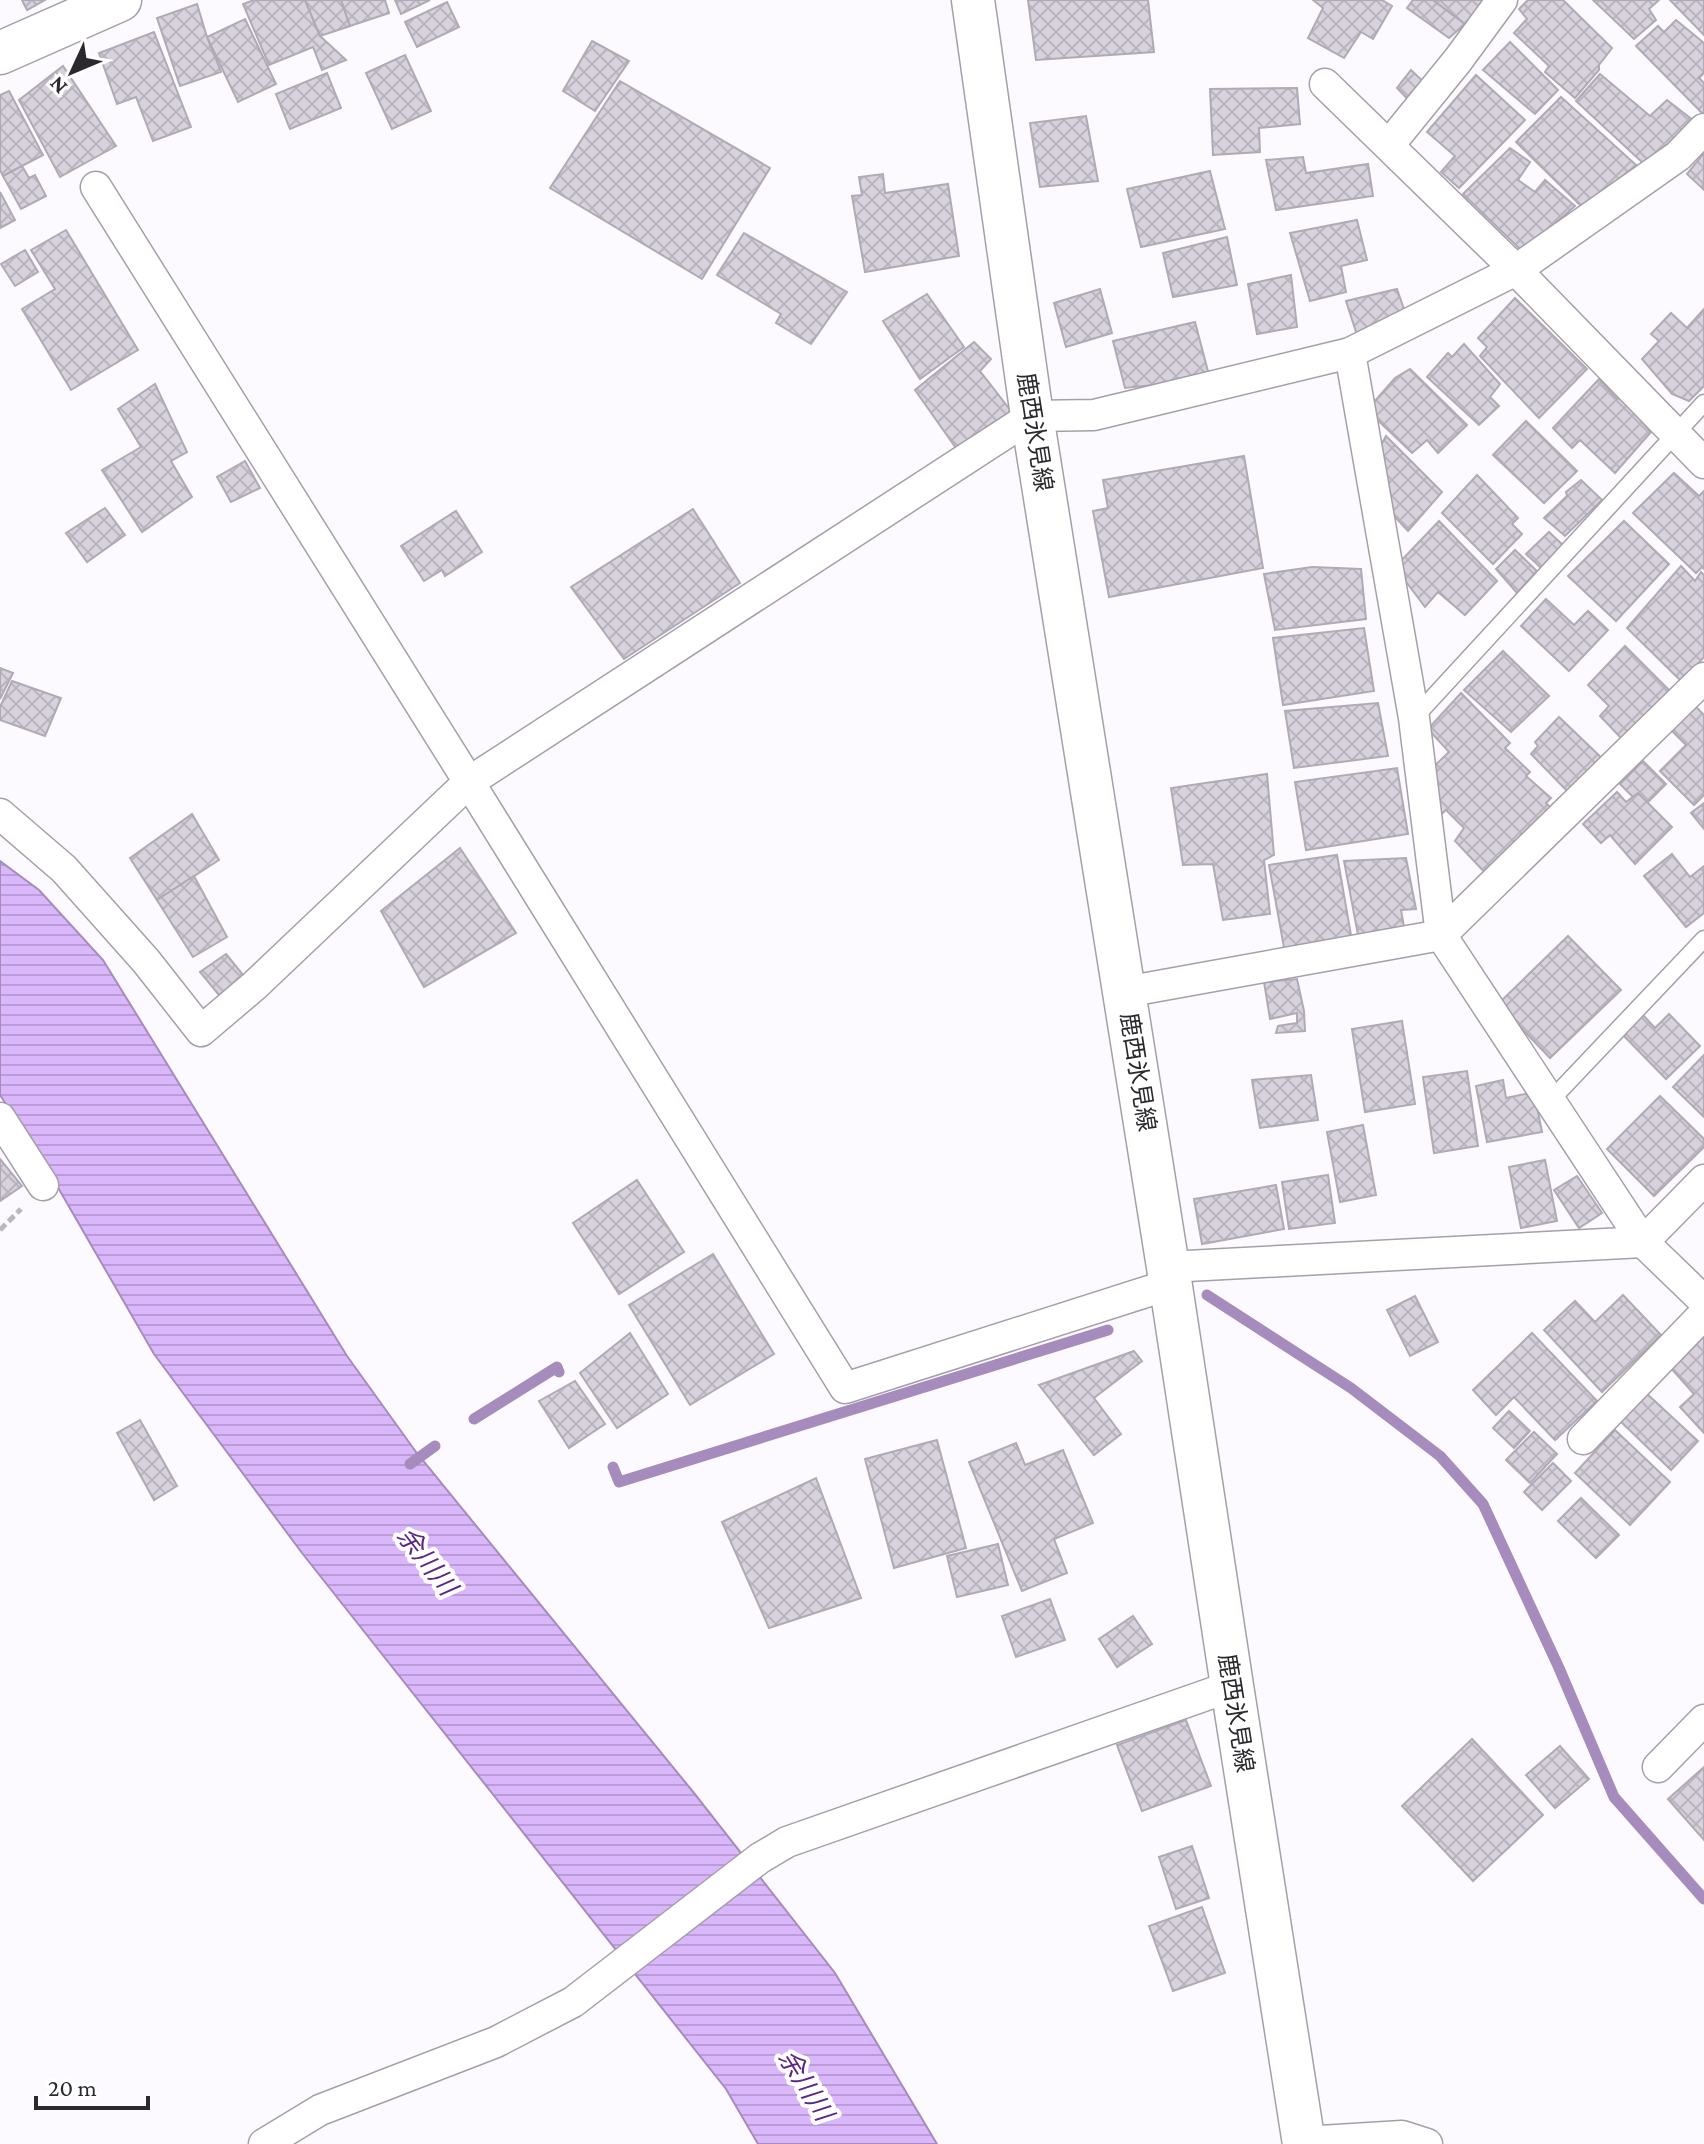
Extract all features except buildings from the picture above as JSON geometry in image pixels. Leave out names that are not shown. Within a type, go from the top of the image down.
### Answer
[{"type":"main road","points":[[0,53],[120,0]]},
{"type":"main road","name":"鹿西氷見線","points":[[973,0],[1032,416],[1170,1276],[1304,2143]]},
{"type":"street","points":[[1389,145],[1502,0]]},
{"type":"street","points":[[1325,84],[1516,270],[1704,463]]},
{"type":"street","points":[[0,814],[64,869],[146,961],[201,1031],[254,986],[469,782],[1032,416],[1094,415],[1350,353],[1516,270],[1678,156],[1704,129]]},
{"type":"street","points":[[96,187],[845,1388],[1170,1276],[1643,1242],[1704,1180]]},
{"type":"street","points":[[1350,353],[1414,718],[1441,935],[1643,1242],[1704,1301]]},
{"type":"street","points":[[1125,992],[1441,935],[1704,678]]},
{"type":"street","points":[[0,1118],[43,1185]]},
{"type":"street","points":[[1583,1439],[1704,1314]]},
{"type":"street","points":[[264,2144],[320,2110],[496,2042],[573,2002],[760,1858],[787,1842],[1232,1686]]},
{"type":"street","points":[[1658,1767],[1704,1720]]},
{"type":"street","points":[[1304,2143],[1402,2136],[1427,2144]]},
{"type":"lane","points":[[1414,718],[1704,403]]},
{"type":"lane","points":[[1551,1100],[1704,939]]},
{"type":"water","name":"余川川","points":[[0,861],[39,890],[103,960],[347,1356],[416,1452],[694,1793],[835,1973],[937,2144],[758,2144],[726,2089],[302,1553],[154,1354],[45,1165],[0,1095]]},
{"type":"waterway","points":[[1207,1295],[1351,1388],[1440,1456],[1483,1504],[1559,1668],[1614,1797],[1704,1899]]},
{"type":"waterway","points":[[613,1467],[619,1482],[1108,1330]]},
{"type":"waterway","points":[[474,1419],[557,1367],[559,1372]]},
{"type":"waterway","points":[[410,1464],[435,1446]]}]
